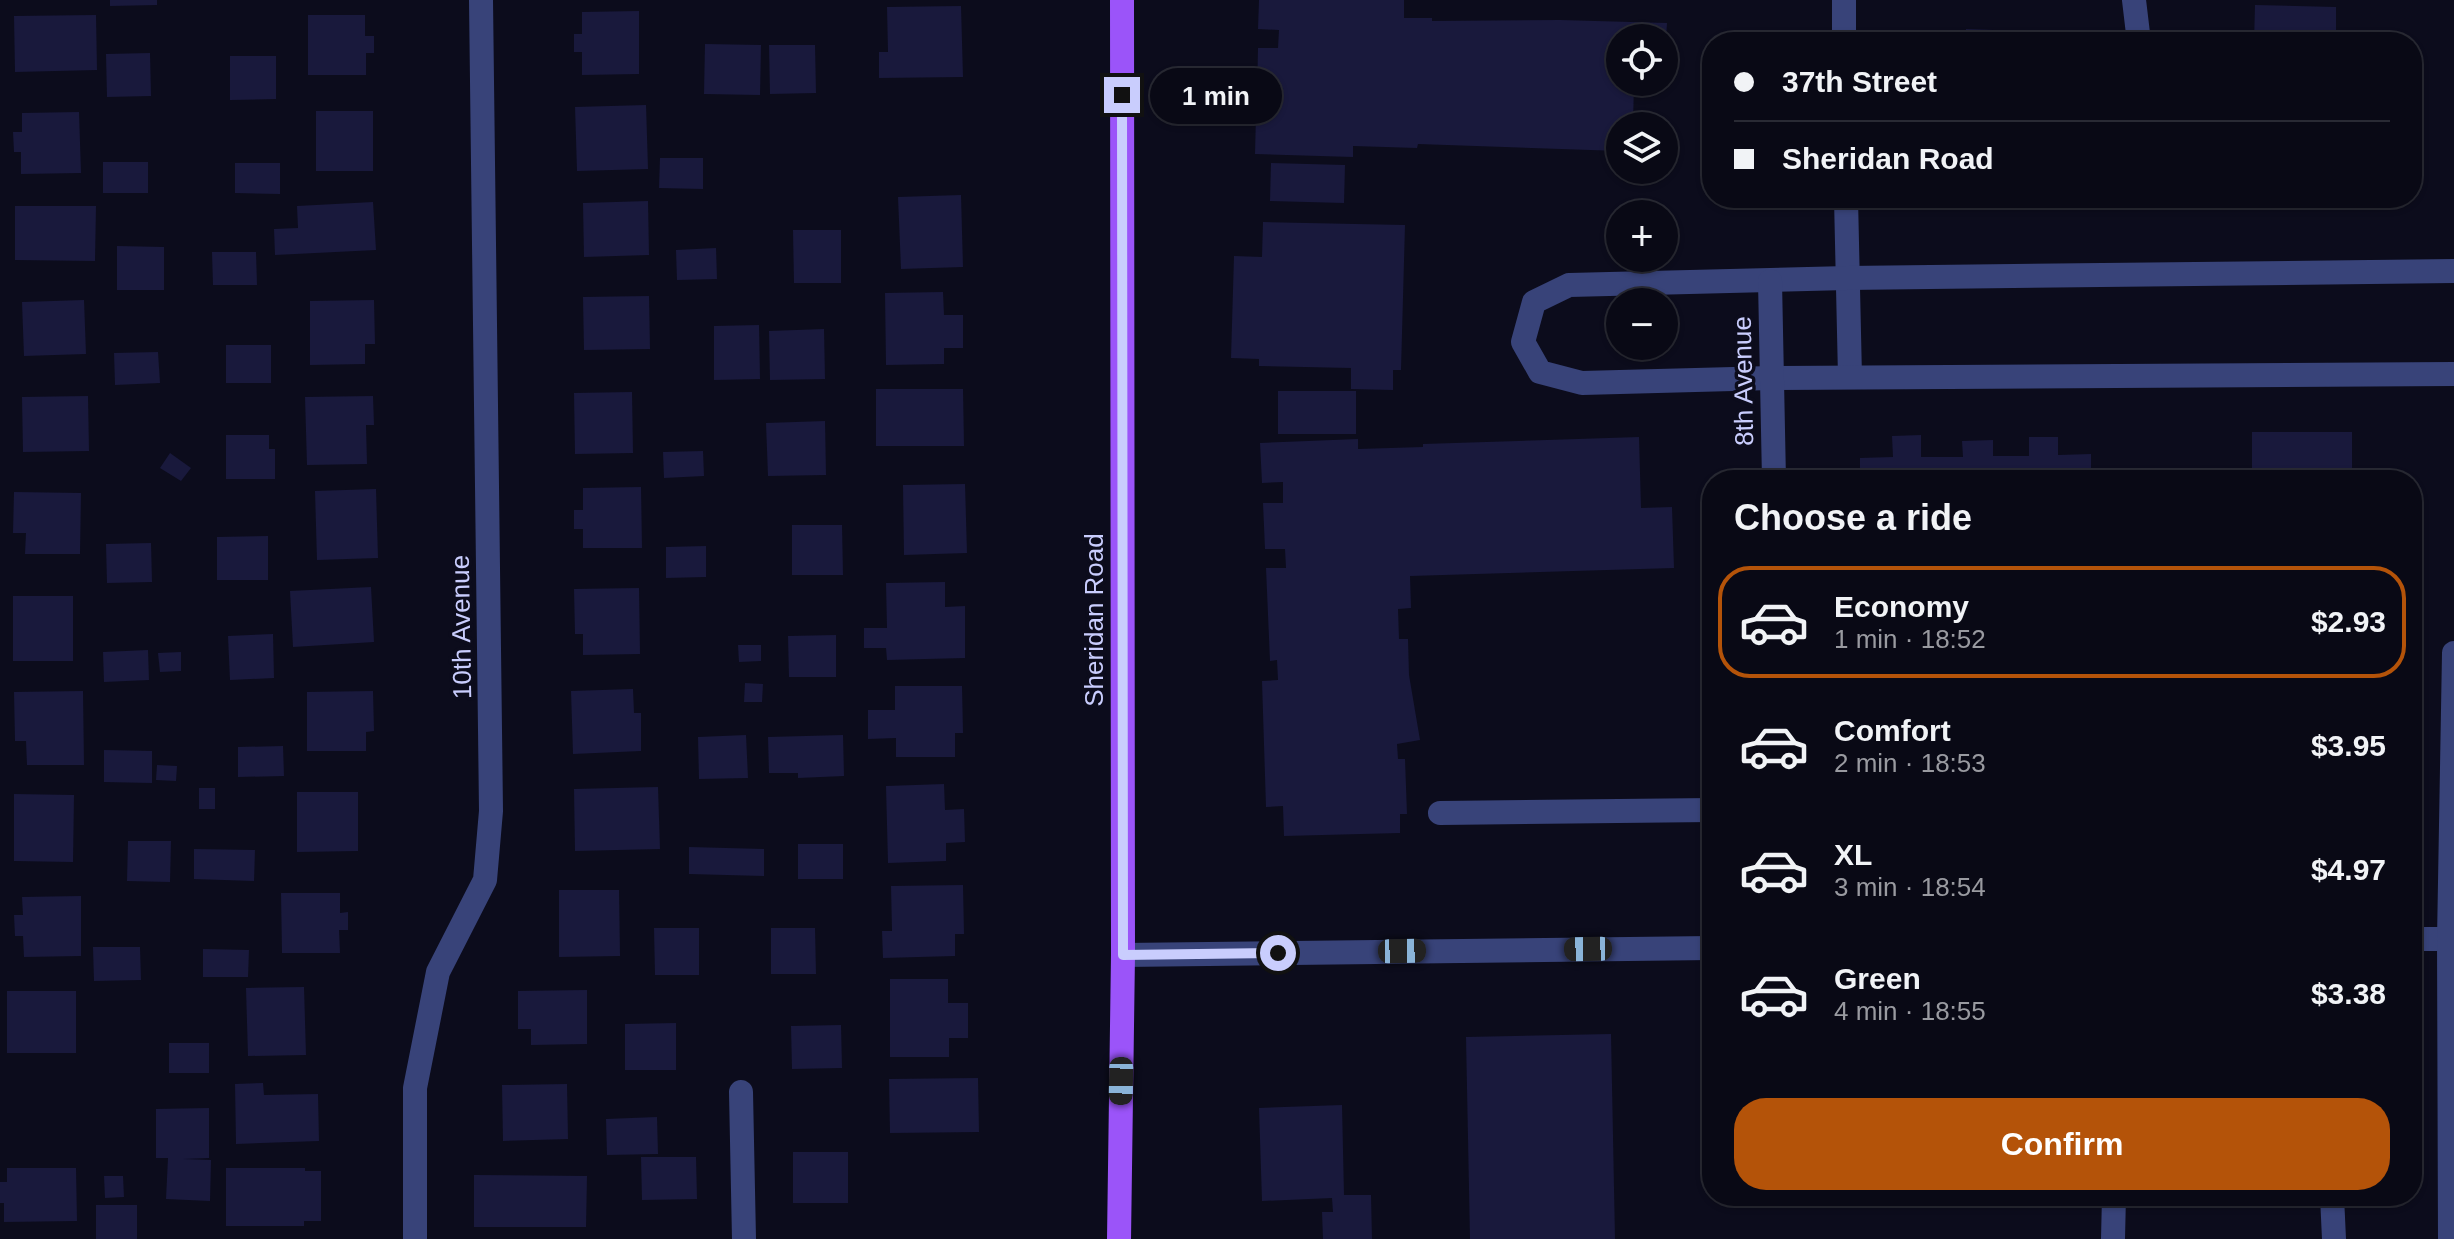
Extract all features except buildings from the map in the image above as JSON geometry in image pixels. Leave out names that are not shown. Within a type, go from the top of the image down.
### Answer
[{"type":"main road","name":"Sheridan Road","points":[[1119,1239],[1123,955],[1122,0]]},
{"type":"street","name":"10th Avenue","points":[[415,1239],[415,1088],[438,972],[485,880],[491,811],[481,0]]},
{"type":"street","points":[[1844,0],[1844,32]]},
{"type":"street","points":[[2134,0],[2138,32]]},
{"type":"street","points":[[1846,208],[1850,377]]},
{"type":"street","points":[[2454,271],[1847,278],[1569,285],[1534,302],[1523,342],[1540,372],[1582,383],[1850,377],[2454,374]]},
{"type":"street","name":"8th Avenue","points":[[1770,281],[1774,470]]},
{"type":"street","points":[[2450,1239],[2454,653]]},
{"type":"street","points":[[1440,813],[1702,810]]},
{"type":"street","points":[[2422,939],[2452,939]]},
{"type":"street","points":[[1123,955],[1702,948]]},
{"type":"street","points":[[741,1092],[744,1239]]},
{"type":"street","points":[[2113,1239],[2114,1206]]},
{"type":"street","points":[[2332,1206],[2334,1239]]},
{"type":"route","points":[[1122,95],[1123,955],[1278,953]]}]
